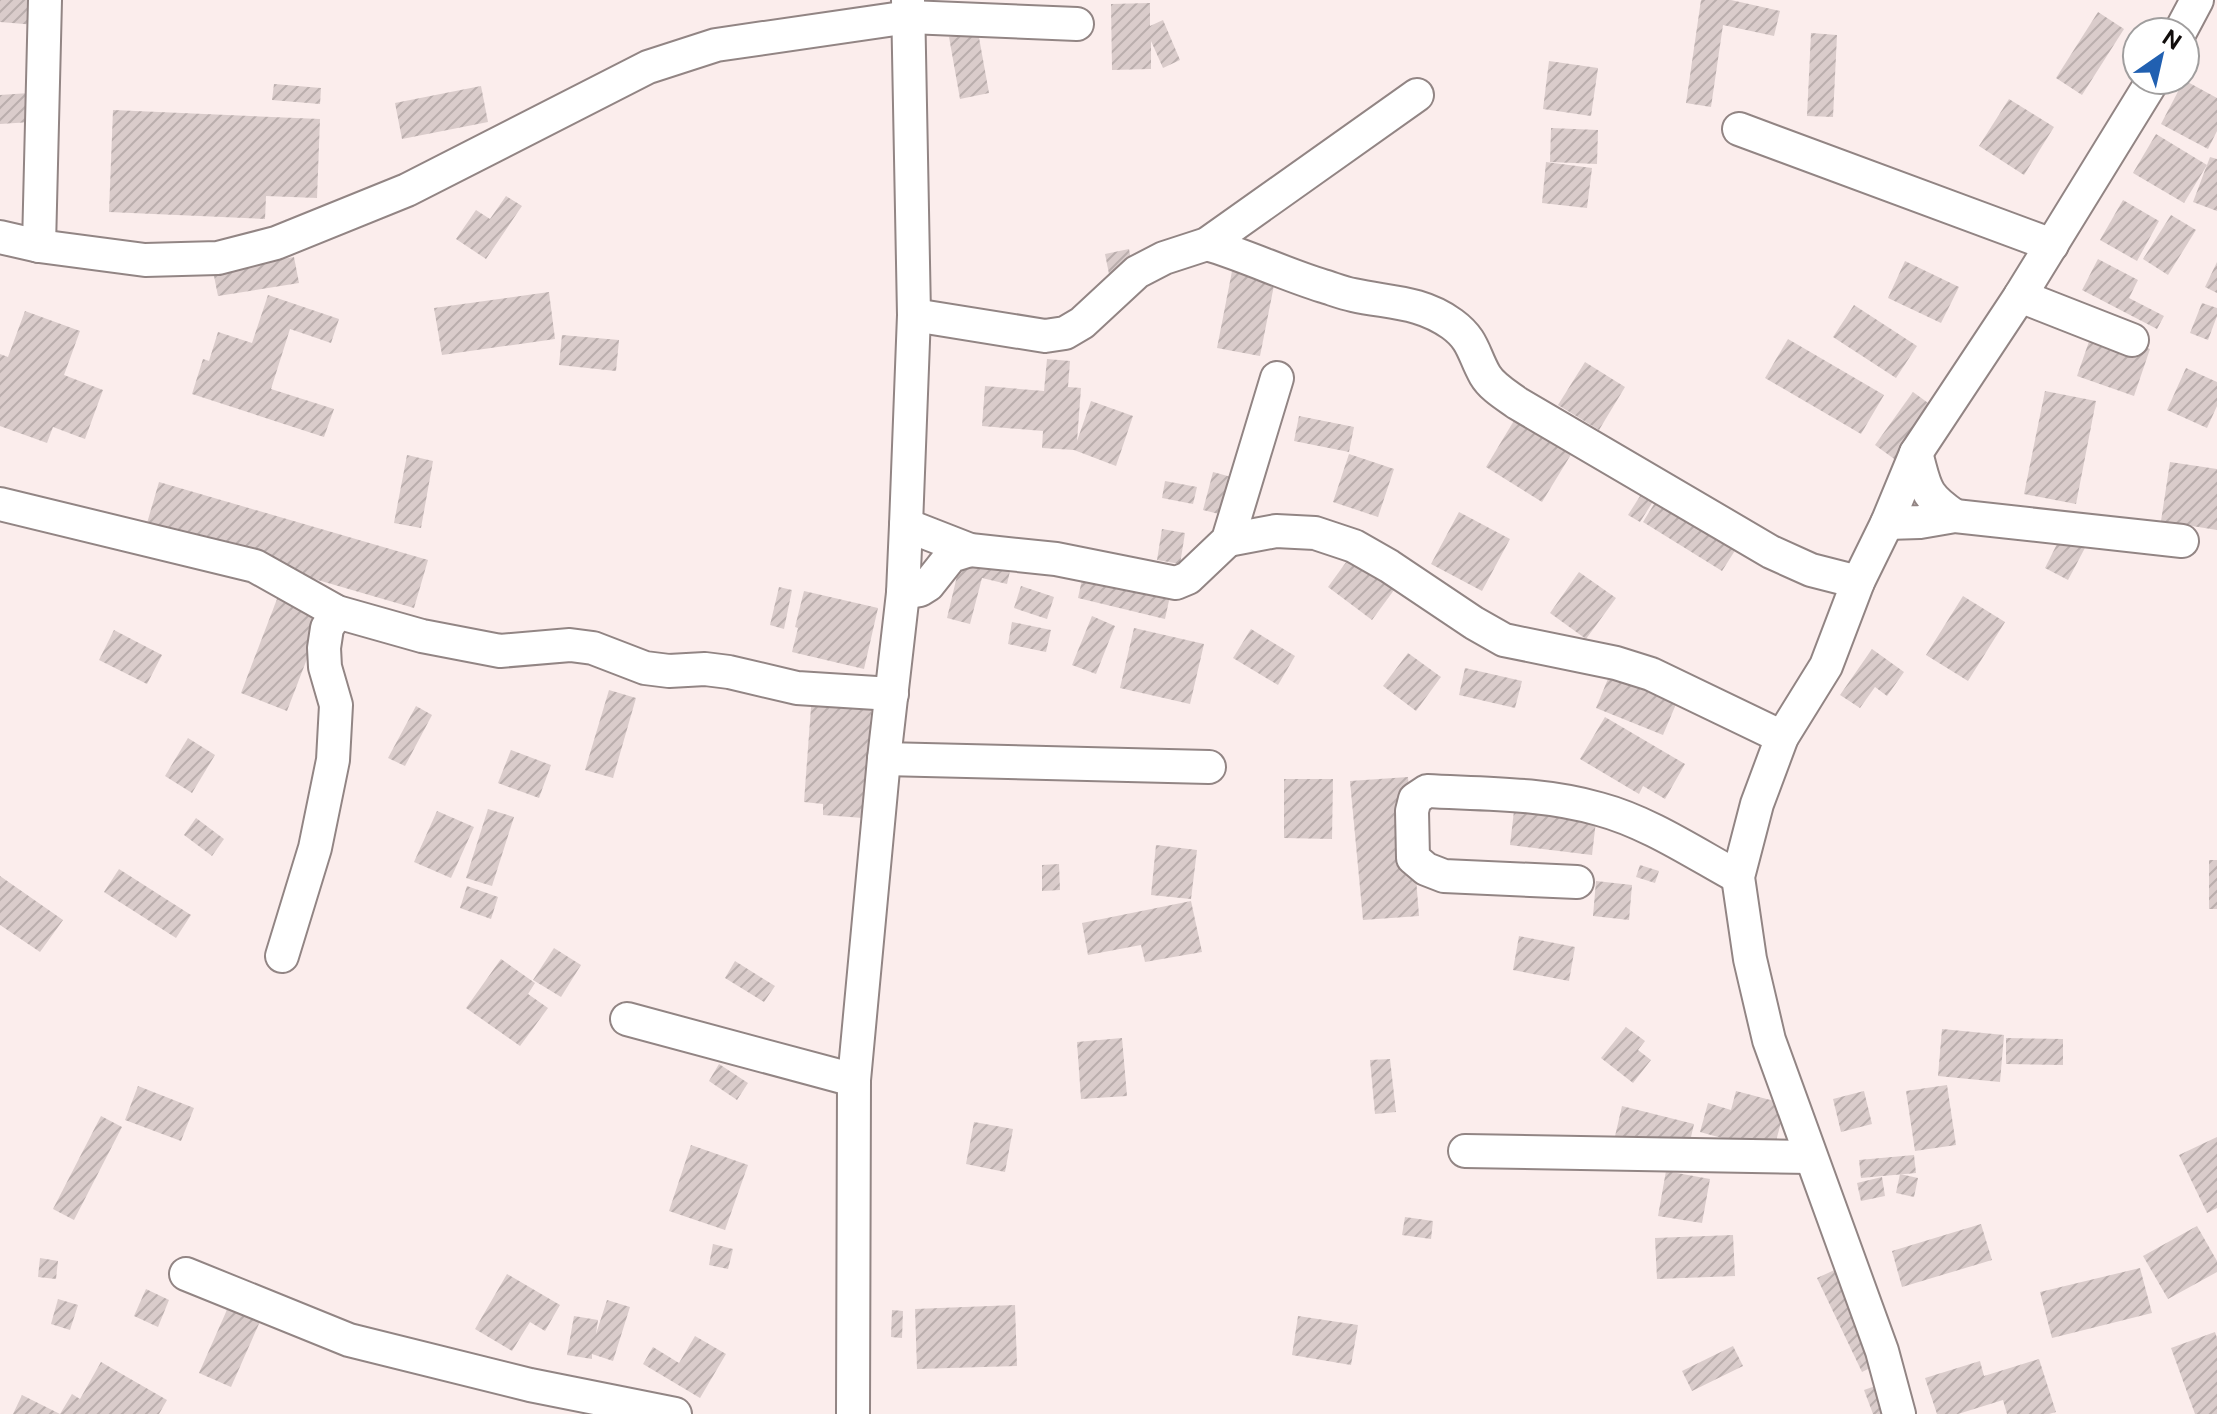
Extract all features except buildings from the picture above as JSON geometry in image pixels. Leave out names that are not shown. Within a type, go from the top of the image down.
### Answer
[{"type":"street","points":[[39,246],[45,0]]},
{"type":"street","points":[[853,1414],[854,1080],[903,593],[906,525],[914,315],[909,9]]},
{"type":"street","points":[[0,237],[39,246],[145,260],[218,258],[276,243],[407,190],[648,67],[716,45],[909,9],[1077,24]]},
{"type":"street","points":[[914,315],[1045,336],[1065,333],[1082,323],[1137,272],[1164,258],[1207,244],[1417,95]]},
{"type":"street","points":[[1899,1414],[1882,1351],[1769,1040],[1750,959],[1738,877],[1757,804],[1782,737],[1826,666],[1858,582],[1916,453],[2020,296],[2143,96]]},
{"type":"street","points":[[1739,129],[2052,245]]},
{"type":"street","points":[[1207,244],[1319,285],[1353,295],[1406,302],[1430,312],[1453,324],[1470,340],[1485,376],[1517,403],[1771,552],[1811,570],[1858,582]]},
{"type":"street","points":[[2020,296],[2132,340]]},
{"type":"street","points":[[906,525],[970,550],[1056,559],[1176,583],[1188,578],[1228,540],[1277,378]]},
{"type":"street","points":[[1916,453],[1928,493],[1936,503],[1955,516]]},
{"type":"street","points":[[0,504],[255,566],[337,612],[422,636],[500,651],[570,645],[593,648],[645,668],[669,671],[705,669],[797,688],[892,694]]},
{"type":"street","points":[[1887,523],[1955,516],[2182,541]]},
{"type":"street","points":[[1228,540],[1276,531],[1315,533],[1354,546],[1504,640],[1616,663],[1651,674],[1782,737]]},
{"type":"street","points":[[903,593],[928,585],[951,556],[970,550]]},
{"type":"street","points":[[282,956],[315,848],[333,760],[336,705],[325,667],[324,648],[327,628],[337,612]]},
{"type":"street","points":[[884,759],[1209,767]]},
{"type":"street","points":[[1577,882],[1444,876],[1426,869],[1413,858],[1412,811],[1415,799],[1427,791],[1549,797],[1602,809],[1656,832],[1738,877]]},
{"type":"street","points":[[627,1019],[854,1080]]},
{"type":"street","points":[[1465,1151],[1810,1157]]},
{"type":"street","points":[[186,1274],[349,1340],[530,1385],[675,1414]]}]
